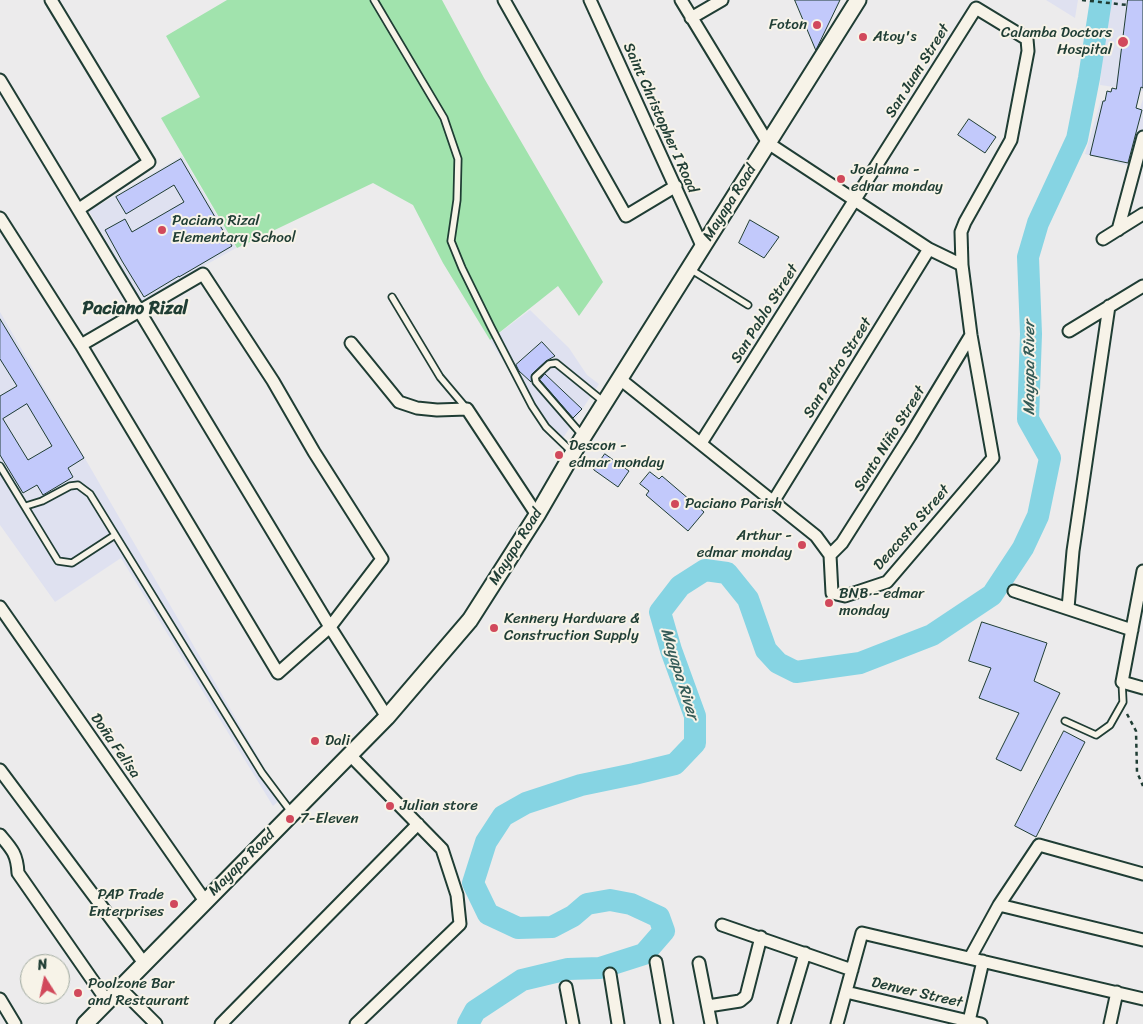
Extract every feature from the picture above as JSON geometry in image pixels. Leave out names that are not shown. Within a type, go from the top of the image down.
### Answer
[{"type":"main road","name":"Mayapa Road","points":[[85,1024],[387,717],[470,620],[537,515],[583,436],[858,0]]},
{"type":"street","points":[[51,0],[149,162],[79,209]]},
{"type":"street","points":[[504,0],[626,216],[676,186]]},
{"type":"street","name":"Saint Christopher I Road","points":[[590,0],[703,248]]},
{"type":"street","points":[[681,0],[768,143],[929,249],[962,265]]},
{"type":"street","points":[[691,18],[722,0]]},
{"type":"street","name":"San Juan Street","points":[[854,201],[976,8],[1026,39],[1028,51],[1011,140],[965,222],[962,232],[962,265]]},
{"type":"street","points":[[0,80],[330,628],[387,717]]},
{"type":"street","points":[[1118,230],[1143,138]]},
{"type":"street","name":"San Pablo Street","points":[[701,443],[854,201]]},
{"type":"street","points":[[1103,239],[1143,214]]},
{"type":"street","points":[[0,218],[81,345],[278,674],[330,628],[382,559],[314,452],[273,381],[203,274],[81,345]]},
{"type":"street","name":"San Pedro Street","points":[[773,502],[929,249]]},
{"type":"street","name":"Deacosta Street","points":[[830,555],[832,593],[845,596],[887,582],[993,458],[971,335],[962,265]]},
{"type":"street","points":[[1068,331],[1143,286]]},
{"type":"street","points":[[1068,608],[1072,551],[1109,306]]},
{"type":"street","name":"Santo Niño Street","points":[[830,555],[842,542],[858,518],[971,335]]},
{"type":"street","points":[[351,344],[399,402],[417,408],[437,410],[467,409],[537,515]]},
{"type":"street","points":[[620,379],[816,536],[830,555]]},
{"type":"street","points":[[1143,571],[1122,682],[1143,688]]},
{"type":"street","points":[[1014,591],[1132,630]]},
{"type":"street","name":"Doña Felisa","points":[[0,608],[205,901]]},
{"type":"street","points":[[350,755],[442,849],[457,896],[460,924],[356,1024]]},
{"type":"street","points":[[0,770],[144,963]]},
{"type":"street","points":[[221,1024],[418,824]]},
{"type":"street","points":[[0,835],[17,859],[18,873],[107,1001]]},
{"type":"street","points":[[970,958],[999,905],[1039,845],[1143,874]]},
{"type":"street","points":[[999,905],[1143,940]]},
{"type":"street","points":[[722,925],[852,970]]},
{"type":"street","points":[[837,1024],[862,933],[1143,998]]},
{"type":"street","points":[[708,1006],[740,1002],[746,996],[761,937]]},
{"type":"street","points":[[784,1024],[805,953]]},
{"type":"street","points":[[969,1021],[984,961]]},
{"type":"street","points":[[656,962],[667,1024]]},
{"type":"street","points":[[700,963],[711,1024]]},
{"type":"street","points":[[610,974],[618,1024]]},
{"type":"street","points":[[120,988],[156,1024]]},
{"type":"street","points":[[566,988],[573,1024]]},
{"type":"street","name":"Denver Street","points":[[846,992],[981,1024]]},
{"type":"street","points":[[1110,1024],[1117,992]]},
{"type":"street","points":[[0,999],[15,1024]]},
{"type":"lane","points":[[374,0],[444,118],[458,159],[457,200],[451,241],[462,268],[532,406],[546,427],[573,453]]},
{"type":"lane","points":[[690,269],[748,305]]},
{"type":"lane","points":[[392,297],[440,377],[467,409]]},
{"type":"lane","points":[[583,436],[536,382],[535,377],[549,364],[556,363],[605,403]]},
{"type":"lane","points":[[0,466],[58,561],[72,563],[115,535]]},
{"type":"lane","points":[[26,506],[42,501],[70,486],[78,485],[90,494],[262,773],[292,813]]},
{"type":"lane","points":[[1065,721],[1096,735],[1110,725],[1123,702],[1122,682]]},
{"type":"path","points":[[1082,0],[1127,6]]},
{"type":"path","points":[[1123,702],[1136,731],[1137,772],[1143,786]]},
{"type":"shaded area","points":[[1046,0],[1078,0],[1075,18]]},
{"type":"shaded area","name":"Calamba Doctors Hospital","points":[[1107,0],[1143,0],[1143,91],[1100,85]]},
{"type":"shaded area","name":"Calamba Doctors Hospital","points":[[1143,99],[1143,141],[1138,140],[1129,166],[1085,154],[1101,100],[1140,108]]},
{"type":"shaded area","name":"Paciano Rizal Elementary School","points":[[182,156],[236,248],[141,301],[89,211]]},
{"type":"shaded area","points":[[530,310],[569,348],[587,375],[599,384],[559,444],[537,421],[521,389],[490,340]]},
{"type":"shaded area","points":[[0,312],[282,798],[273,806],[121,558],[55,602],[0,525]]},
{"type":"green space","points":[[227,0],[442,0],[484,78],[603,282],[579,316],[558,286],[490,340],[443,263],[413,205],[373,183],[237,248],[161,118],[200,97],[166,36]]},
{"type":"building","name":"Foton","points":[[795,0],[840,0],[816,50]]},
{"type":"building","points":[[1128,0],[1143,0],[1143,88],[1141,87],[1136,108],[1142,110],[1128,163],[1090,155],[1103,101],[1105,101],[1107,91],[1111,92],[1112,88],[1116,89]]},
{"type":"building","points":[[969,119],[996,137],[985,153],[958,135]]},
{"type":"building","name":"Paciano Rizal Elementary School","points":[[181,159],[232,246],[144,297],[105,230],[125,219],[132,232],[184,202],[174,185],[126,214],[116,197]]},
{"type":"building","points":[[750,220],[779,237],[764,258],[739,243]]},
{"type":"building","points":[[0,319],[84,458],[68,468],[73,477],[43,495],[37,485],[23,493],[0,455],[0,396],[17,386],[0,359]],"holes":[[[27,404],[52,446],[28,460],[3,419]]]},
{"type":"building","points":[[542,342],[555,356],[546,361],[532,374],[531,382],[519,371],[516,365]]},
{"type":"building","points":[[545,374],[582,409],[573,418],[540,380]]},
{"type":"building","points":[[605,454],[629,471],[618,487],[594,470]]},
{"type":"building","name":"Paciano Parish","points":[[650,472],[659,479],[662,476],[704,512],[688,531],[646,495],[649,491],[640,484]]},
{"type":"building","points":[[982,622],[1047,643],[1034,681],[1060,693],[1021,771],[996,759],[1019,713],[979,698],[991,668],[969,661]]},
{"type":"building","points":[[1064,731],[1085,742],[1036,837],[1015,826]]},
{"type":"waterway","name":"Mayapa River","points":[[468,1024],[475,1011],[522,980],[568,969],[600,968],[644,954],[664,931],[659,917],[631,904],[610,900],[587,904],[573,916],[552,927],[518,928],[488,914],[473,883],[486,842],[503,816],[526,803],[581,785],[675,764],[695,743],[695,716],[671,650],[660,612],[680,586],[705,570],[727,573],[748,599],[766,650],[778,663],[796,672],[860,663],[932,635],[992,595],[1023,548],[1038,516],[1050,458],[1028,419],[1031,334],[1028,257],[1038,223],[1077,139],[1101,0]]},
{"type":"place","name":"Foton","points":[[817,25]]},
{"type":"place","name":"Atoy's","points":[[863,37]]},
{"type":"place","name":"Calamba Doctors Hospital","points":[[1123,42]]},
{"type":"place","name":"Joelanna - ednar monday","points":[[841,179]]},
{"type":"place","name":"Paciano Rizal Elementary School","points":[[162,230]]},
{"type":"place","name":"Descon - edmar monday","points":[[559,455]]},
{"type":"place","name":"Paciano Parish","points":[[675,504]]},
{"type":"place","name":"Arthur - edmar monday","points":[[802,545]]},
{"type":"place","name":"BNB - edmar monday","points":[[829,603]]},
{"type":"place","name":"Kennery Hardware & Construction Supply","points":[[494,628]]},
{"type":"place","name":"Dali","points":[[315,741]]},
{"type":"place","name":"Julian store","points":[[390,806]]},
{"type":"place","name":"7-Eleven","points":[[290,819]]},
{"type":"place","name":"PAP Trade Enterprises","points":[[174,904]]},
{"type":"place","name":"Poolzone Bar and Restaurant","points":[[78,993]]},
{"type":"district","name":"Paciano Rizal","points":[[135,309]]}]
